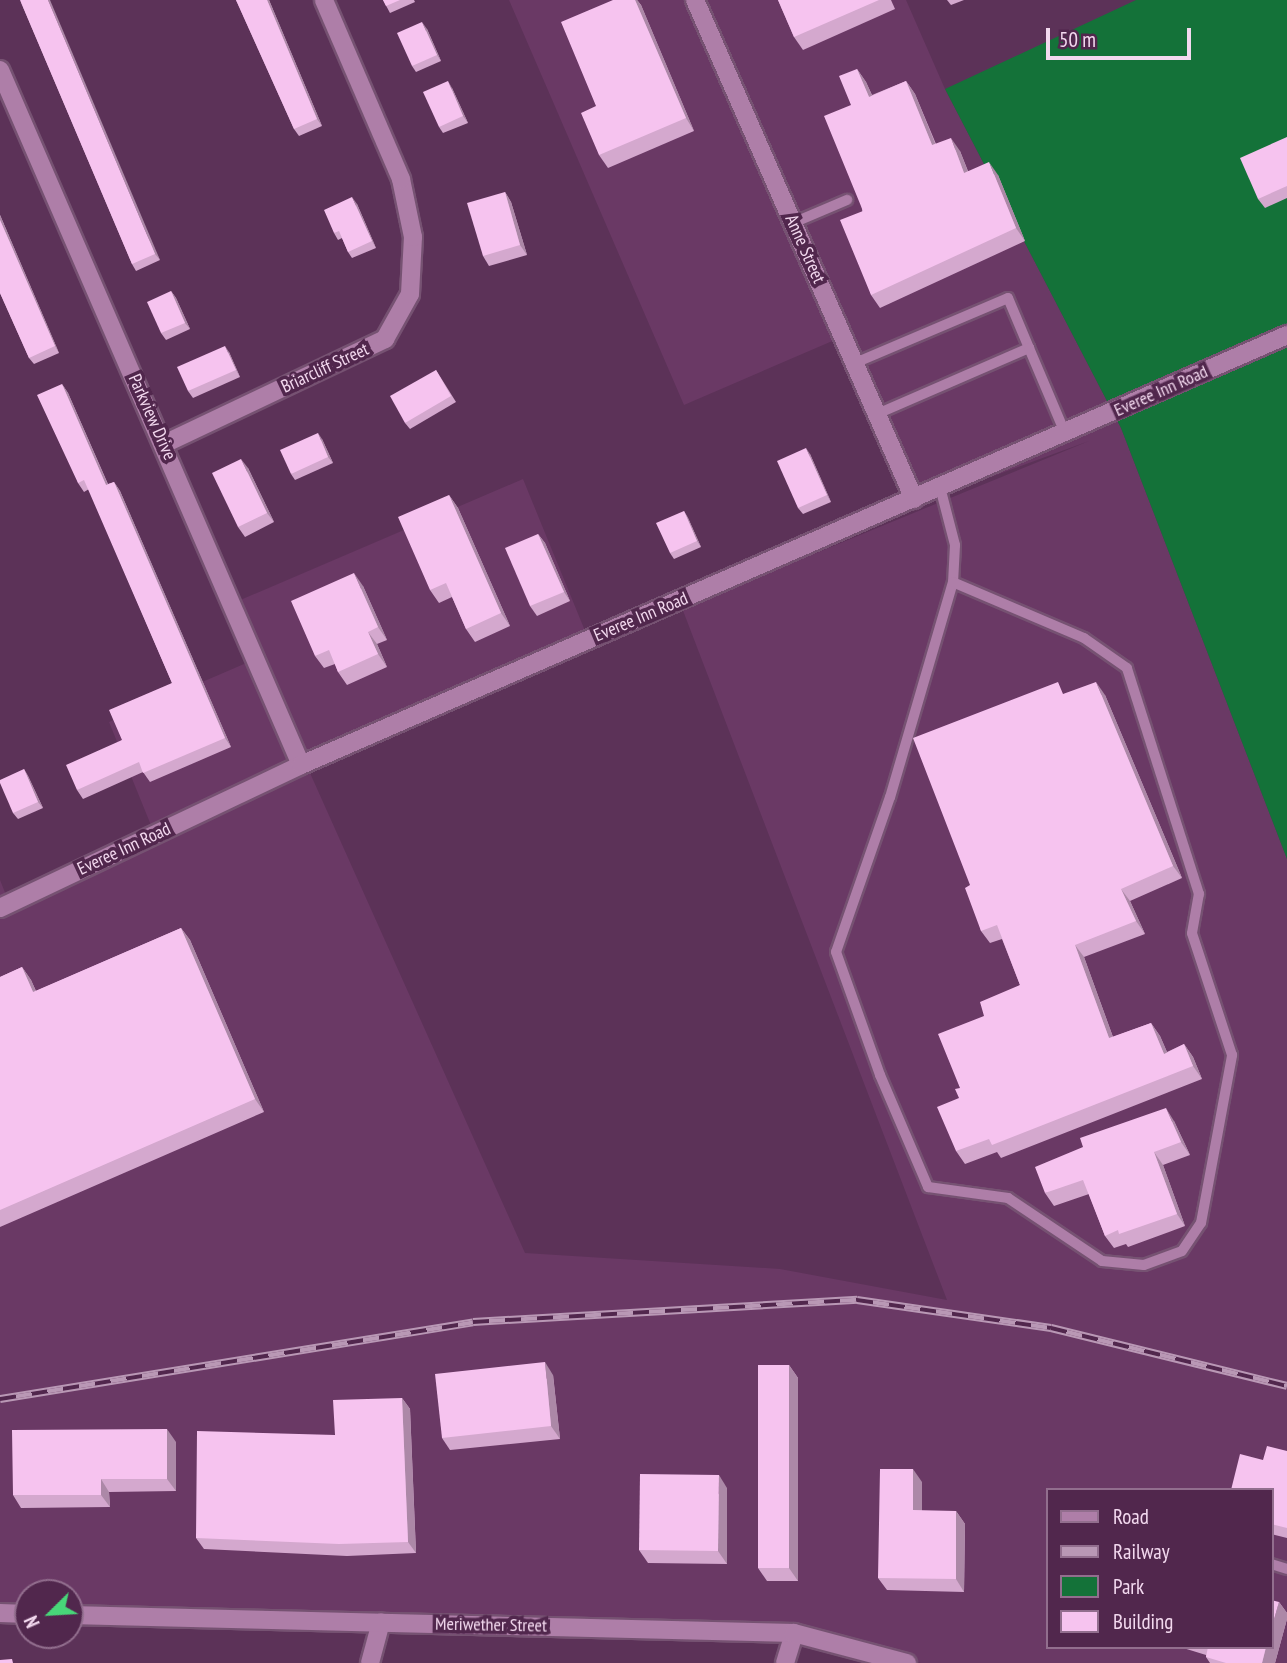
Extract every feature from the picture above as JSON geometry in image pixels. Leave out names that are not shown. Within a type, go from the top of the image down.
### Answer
[{"type":"street","name":"Briarcliff Street","points":[[164,444],[385,340],[410,294],[413,237],[401,179],[324,0]]},
{"type":"street","name":"Anne Street","points":[[695,0],[914,499]]},
{"type":"street","name":"Parkview Drive","points":[[0,70],[301,765]]},
{"type":"street","name":"Everee Inn Road","points":[[0,908],[301,765],[1287,335]]},
{"type":"street","name":"Meriwether Street","points":[[84,1615],[794,1633],[907,1663]]},
{"type":"street","points":[[370,1663],[381,1622]]},
{"type":"street","points":[[785,1663],[794,1633]]},
{"type":"lane","points":[[793,223],[847,200]]},
{"type":"lane","points":[[855,363],[1008,298],[1065,433]]},
{"type":"lane","points":[[877,414],[1029,348]]},
{"type":"lane","points":[[940,487],[955,545],[953,582],[890,797],[836,952],[880,1075],[928,1187],[1008,1198],[1102,1261],[1144,1265],[1182,1251],[1201,1223],[1232,1055],[1192,933],[1199,894],[1127,668],[1084,638],[953,582]]},
{"type":"shaded area","points":[[509,0],[906,0],[945,89],[1121,428],[1287,859],[1287,1663],[921,1663],[864,1649],[563,1627],[84,1621],[84,1579],[14,1579],[14,1620],[0,1620],[0,880],[10,905],[157,840],[109,722],[251,661],[231,604],[523,479],[592,648],[310,773],[525,1253],[780,1269],[947,1300],[682,608],[1089,441],[915,505],[844,336],[684,405]]},
{"type":"green space","points":[[1136,0],[1287,0],[1287,859],[1121,428],[945,89]]},
{"type":"building","points":[[20,0],[48,0],[155,254],[132,264]]},
{"type":"building","points":[[236,0],[267,0],[317,119],[294,129]]},
{"type":"building","points":[[383,0],[400,0],[386,6]]},
{"type":"building","points":[[613,0],[635,0],[686,118],[599,155],[581,113],[596,106],[561,22]]},
{"type":"building","points":[[778,0],[879,0],[794,37]]},
{"type":"building","points":[[422,22],[437,55],[412,66],[397,33]]},
{"type":"building","points":[[857,69],[869,97],[906,81],[932,145],[951,138],[964,173],[989,162],[1016,228],[871,295],[840,220],[863,211],[824,116],[851,105],[839,76]]},
{"type":"building","points":[[448,81],[463,116],[439,127],[423,92]]},
{"type":"building","points":[[1287,137],[1287,186],[1258,199],[1240,158]]},
{"type":"building","points":[[505,192],[520,245],[483,256],[467,203]]},
{"type":"building","points":[[352,197],[372,241],[348,252],[339,231],[334,233],[324,210]]},
{"type":"building","points":[[0,220],[55,346],[29,358],[0,293]]},
{"type":"building","points":[[171,291],[185,323],[161,333],[147,302]]},
{"type":"building","points":[[225,346],[236,370],[188,391],[177,367]]},
{"type":"building","points":[[436,370],[451,396],[405,423],[390,396]]},
{"type":"building","points":[[62,384],[106,485],[114,482],[225,738],[143,773],[139,762],[77,790],[66,765],[122,740],[109,710],[172,683],[84,480],[78,483],[37,395]]},
{"type":"building","points":[[318,433],[328,457],[291,474],[280,450]]},
{"type":"building","points":[[806,448],[827,495],[798,508],[777,461]]},
{"type":"building","points":[[241,459],[267,513],[238,527],[212,473]]},
{"type":"building","points":[[449,495],[501,613],[466,629],[446,583],[430,590],[398,517]]},
{"type":"building","points":[[684,511],[697,541],[670,553],[656,523]]},
{"type":"building","points":[[538,534],[564,592],[530,606],[505,548]]},
{"type":"building","points":[[354,573],[378,627],[368,632],[378,654],[338,672],[329,650],[315,656],[291,601]]},
{"type":"building","points":[[1058,682],[1063,694],[1096,682],[1173,866],[1121,889],[1136,921],[1075,945],[1109,1038],[1151,1023],[1164,1054],[1184,1044],[1193,1066],[992,1145],[989,1139],[956,1151],[937,1107],[959,1098],[955,1089],[960,1088],[938,1034],[984,1016],[980,1002],[1020,985],[997,925],[981,931],[965,888],[970,885],[913,738]]},
{"type":"building","points":[[24,769],[38,802],[13,813],[0,780]]},
{"type":"building","points":[[181,928],[255,1099],[0,1210],[0,977],[22,967],[33,992]]},
{"type":"building","points":[[1166,1108],[1181,1142],[1154,1152],[1177,1214],[1119,1234],[1118,1230],[1105,1236],[1083,1180],[1045,1193],[1035,1167],[1083,1147],[1080,1138]]},
{"type":"building","points":[[545,1362],[551,1426],[442,1438],[435,1374]]},
{"type":"building","points":[[758,1365],[789,1365],[789,1568],[758,1568]]},
{"type":"building","points":[[402,1398],[408,1542],[339,1544],[196,1538],[197,1431],[335,1435],[333,1400]]},
{"type":"building","points":[[167,1429],[167,1479],[101,1479],[101,1495],[13,1495],[12,1430]]},
{"type":"building","points":[[1267,1446],[1287,1451],[1287,1528],[1273,1524],[1273,1488],[1232,1488],[1240,1454],[1263,1460]]},
{"type":"building","points":[[880,1469],[913,1469],[913,1510],[956,1511],[956,1579],[878,1578]]},
{"type":"building","points":[[640,1474],[719,1475],[718,1551],[639,1550]]},
{"type":"building","points":[[1273,1600],[1279,1602],[1273,1623]]},
{"type":"building","points":[[1208,1649],[1266,1649],[1262,1663],[1226,1663],[1206,1657]]},
{"type":"building","points":[[12,1659],[13,1663],[0,1663],[0,1660]]},
{"type":"railway","points":[[0,1399],[473,1322],[857,1300],[1051,1328],[1287,1386]]}]
